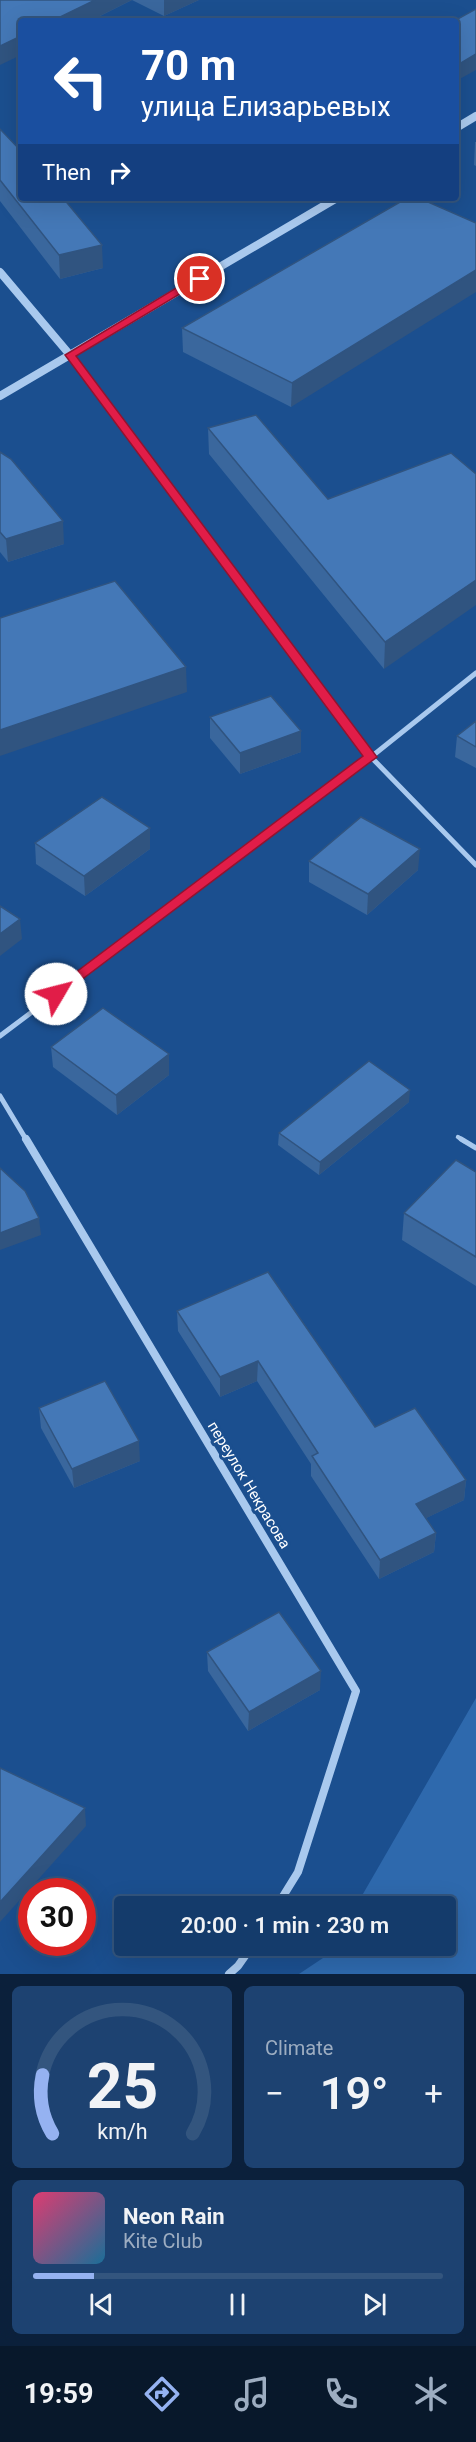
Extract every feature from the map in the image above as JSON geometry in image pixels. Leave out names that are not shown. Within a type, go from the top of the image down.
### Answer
[{"type":"street","points":[[459,126],[476,116]]},
{"type":"street","points":[[0,396],[332,201]]},
{"type":"street","points":[[0,272],[70,355],[370,757],[476,865]]},
{"type":"street","points":[[0,1036],[370,757],[476,673]]},
{"type":"street","name":"переулок Некрасова","points":[[0,1096],[356,1691],[298,1872],[283,1896]]},
{"type":"street","points":[[229,1974],[245,1956]]},
{"type":"lane","points":[[458,1137],[476,1148]]},
{"type":"shaded area","points":[[476,1698],[476,1974],[299,1974],[326,1956],[456,1956],[456,1896],[362,1896]]},
{"type":"building","points":[[0,0],[95,0],[58,18],[18,18],[18,37],[0,46]]},
{"type":"building","points":[[476,9],[476,54],[459,64],[459,18]]},
{"type":"building","points":[[0,129],[18,148],[18,201],[65,201],[102,245],[59,255],[0,180]]},
{"type":"building","points":[[402,201],[426,201],[476,223],[476,270],[292,383],[182,328]]},
{"type":"building","points":[[256,415],[328,499],[451,453],[476,474],[476,580],[385,642],[208,428]]},
{"type":"building","points":[[0,452],[11,459],[63,521],[6,539],[0,532]]},
{"type":"building","points":[[115,581],[186,667],[0,730],[0,618]]},
{"type":"building","points":[[271,696],[301,731],[240,753],[210,717]]},
{"type":"building","points":[[476,721],[476,747],[457,736]]},
{"type":"building","points":[[102,797],[150,828],[84,876],[35,843]]},
{"type":"building","points":[[361,817],[420,849],[368,894],[309,861]]},
{"type":"building","points":[[0,906],[20,919],[0,934]]},
{"type":"building","points":[[103,1008],[169,1054],[116,1095],[51,1047]]},
{"type":"building","points":[[369,1061],[410,1090],[320,1162],[279,1133]]},
{"type":"building","points":[[456,1160],[476,1172],[476,1257],[404,1213]]},
{"type":"building","points":[[0,1168],[25,1191],[39,1218],[0,1233]]},
{"type":"building","points":[[268,1272],[375,1427],[415,1408],[466,1480],[416,1504],[436,1533],[380,1560],[312,1456],[318,1453],[258,1361],[220,1377],[177,1311]]},
{"type":"building","points":[[105,1381],[139,1441],[72,1469],[39,1408]]},
{"type":"building","points":[[279,1612],[321,1671],[249,1712],[207,1652]]},
{"type":"building","points":[[0,1768],[85,1808],[22,1878],[18,1878],[18,1882],[0,1902]]},
{"type":"route","points":[[56,994],[370,757],[70,355],[200,279]]}]
